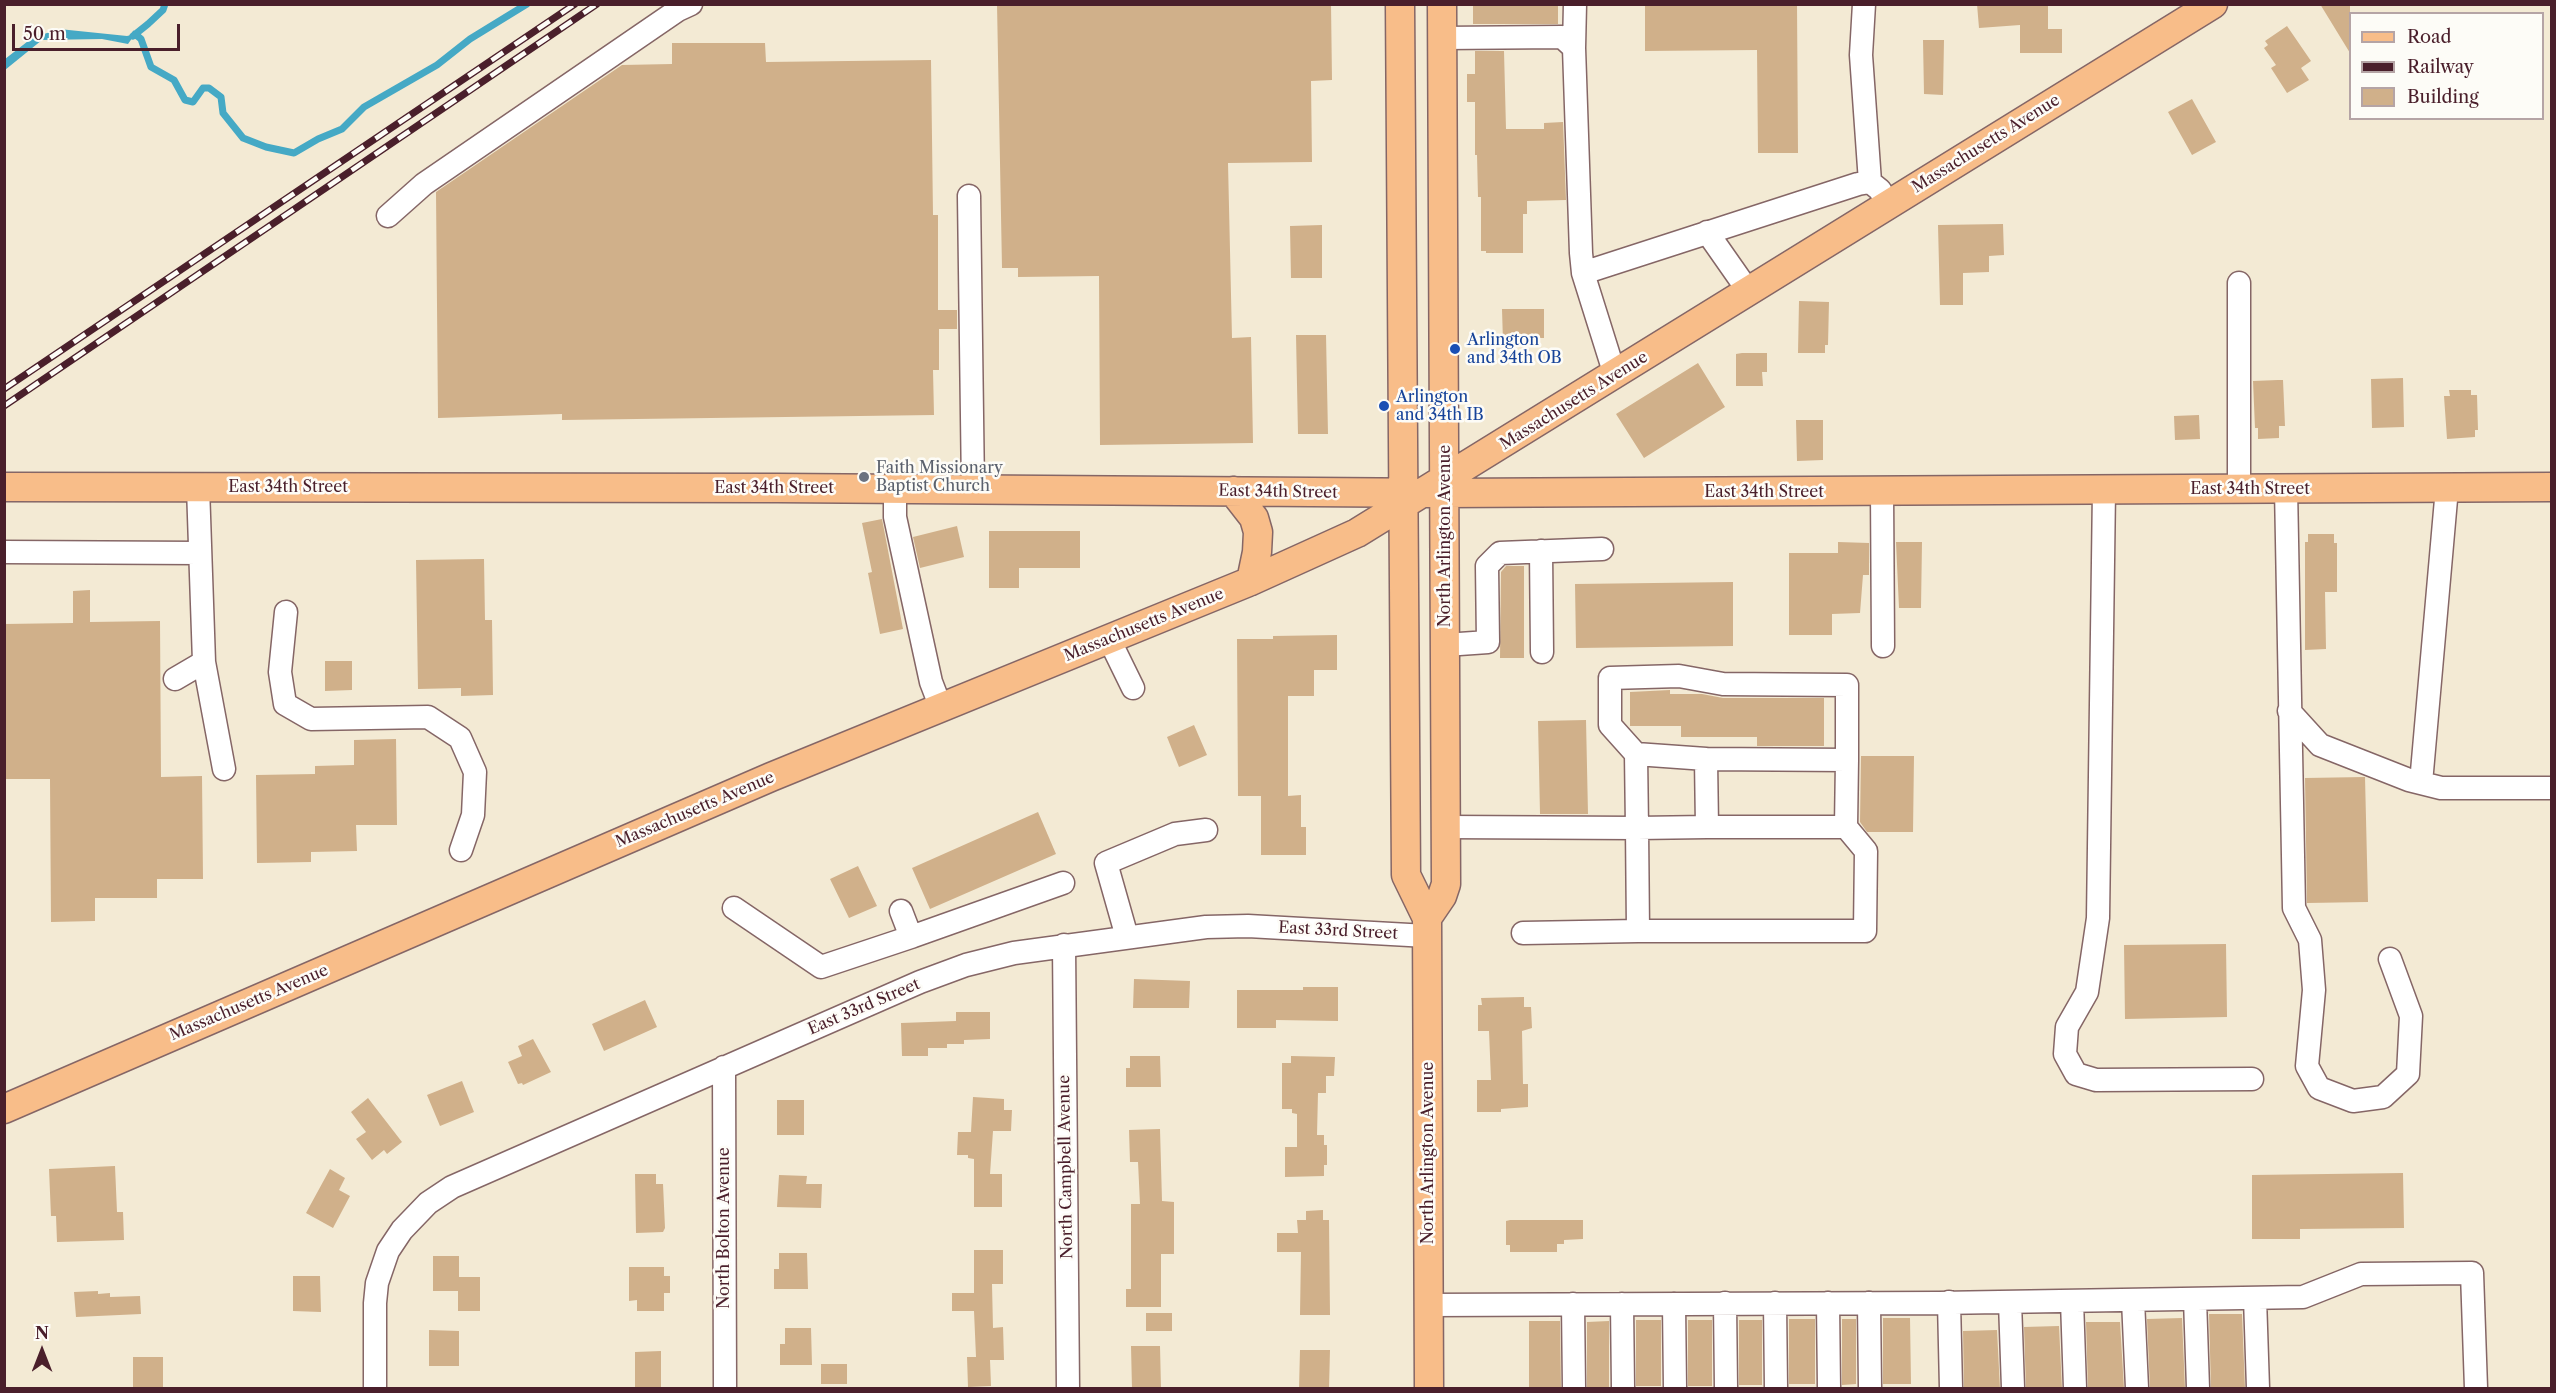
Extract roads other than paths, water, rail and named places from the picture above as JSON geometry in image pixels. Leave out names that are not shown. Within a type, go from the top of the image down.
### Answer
[{"type":"main road","name":"North Arlington Avenue","points":[[1400,4],[1425,493],[1445,645],[1445,889],[1427,927]]},
{"type":"main road","name":"North Arlington Avenue","points":[[1429,1389],[1427,927],[1406,874],[1425,493],[1442,4]]},
{"type":"main road","name":"Massachusetts Avenue","points":[[4,1109],[740,790],[1251,581],[1357,533],[2213,4]]},
{"type":"main road","name":"East 34th Street","points":[[4,487],[972,489],[1425,493],[2552,487]]},
{"type":"main road","points":[[1233,491],[1254,518],[1258,532],[1257,552],[1251,581]]},
{"type":"street","points":[[388,216],[424,184],[678,10],[691,4]]},
{"type":"street","points":[[1575,4],[1574,48],[1581,253],[1584,273],[1615,375]]},
{"type":"street","points":[[1864,4],[1862,55],[1870,182],[1880,190],[1888,206]]},
{"type":"street","points":[[1442,38],[1562,37],[1574,48]]},
{"type":"street","points":[[1584,273],[1870,182]]},
{"type":"street","points":[[969,196],[972,489]]},
{"type":"street","points":[[1707,232],[1749,292]]},
{"type":"street","points":[[2239,283],[2240,489]]},
{"type":"street","points":[[198,487],[204,662],[224,769]]},
{"type":"street","points":[[2286,488],[2294,908],[2310,940],[2314,990],[2307,1066],[2319,1088],[2353,1101],[2383,1098],[2408,1074],[2411,1016],[2390,959]]},
{"type":"street","points":[[2421,783],[2447,488]]},
{"type":"street","points":[[895,489],[895,517],[931,682],[941,708]]},
{"type":"street","points":[[2104,490],[2098,918],[2087,992],[2067,1026],[2065,1054],[2076,1074],[2096,1080],[2252,1079]]},
{"type":"street","points":[[1882,491],[1883,646]]},
{"type":"street","points":[[1445,645],[1488,642],[1487,566],[1500,553],[1602,549]]},
{"type":"street","points":[[1541,551],[1542,652]]},
{"type":"street","points":[[4,552],[200,553]]},
{"type":"street","points":[[286,612],[280,672],[285,704],[310,719],[428,717],[460,738],[475,772],[473,815],[461,850]]},
{"type":"street","points":[[1110,639],[1133,688]]},
{"type":"street","points":[[175,679],[204,662]]},
{"type":"street","points":[[1523,933],[1866,931],[1866,851],[1846,827],[1847,685],[1723,684],[1680,676],[1610,678],[1610,725],[1636,754],[1638,931]]},
{"type":"street","points":[[2289,711],[2320,745],[2421,783],[2441,788],[2552,788]]},
{"type":"street","points":[[1636,754],[1706,759],[1847,760]]},
{"type":"street","points":[[1706,759],[1707,827]]},
{"type":"street","points":[[1446,826],[1846,827]]},
{"type":"street","points":[[1127,937],[1106,863],[1175,834],[1206,830]]},
{"type":"street","points":[[734,908],[821,967],[1063,883]]},
{"type":"street","points":[[901,910],[911,937]]},
{"type":"street","name":"East 33rd Street","points":[[375,1389],[377,1283],[388,1251],[402,1230],[422,1208],[452,1187],[724,1067],[920,982],[966,965],[1014,952],[1229,926],[1427,927]]},
{"type":"street","name":"North Campbell Avenue","points":[[1064,945],[1068,1389]]},
{"type":"street","name":"North Bolton Avenue","points":[[724,1067],[724,1389]]},
{"type":"street","points":[[1428,1305],[2010,1302],[2303,1297],[2361,1274],[2472,1273],[2476,1389]]},
{"type":"street","points":[[2255,1298],[2258,1389]]},
{"type":"street","points":[[2195,1299],[2198,1389]]},
{"type":"street","points":[[2133,1300],[2137,1389]]},
{"type":"street","points":[[2072,1301],[2075,1389]]},
{"type":"street","points":[[1949,1302],[1951,1389]]},
{"type":"street","points":[[2010,1302],[2013,1389]]},
{"type":"street","points":[[1725,1303],[1726,1389]]},
{"type":"street","points":[[1775,1303],[1776,1389]]},
{"type":"street","points":[[1828,1303],[1829,1389]]},
{"type":"street","points":[[1869,1303],[1870,1389]]},
{"type":"street","points":[[1573,1304],[1574,1389]]},
{"type":"street","points":[[1622,1304],[1623,1389]]},
{"type":"street","points":[[1674,1304],[1675,1389]]},
{"type":"water","points":[[59,29],[127,36],[135,34],[128,44],[102,39],[42,40],[5,70],[5,59],[32,38]]},
{"type":"waterway","points":[[133,36],[163,10],[165,4]]},
{"type":"waterway","points":[[135,34],[141,39],[151,67],[174,80],[185,100],[193,102],[203,88],[209,88],[221,97],[223,113],[243,138],[266,147],[294,153],[342,129],[364,107],[437,65],[470,39],[527,4]]},
{"type":"railway","points":[[4,389],[575,4]]},
{"type":"railway","points":[[4,406],[597,4]]},
{"type":"place","name":"Arlington and 34th OB","points":[[1455,349]]},
{"type":"place","name":"Arlington and 34th IB","points":[[1384,406]]},
{"type":"place","name":"Faith Missionary Baptist Church","points":[[864,477]]}]
